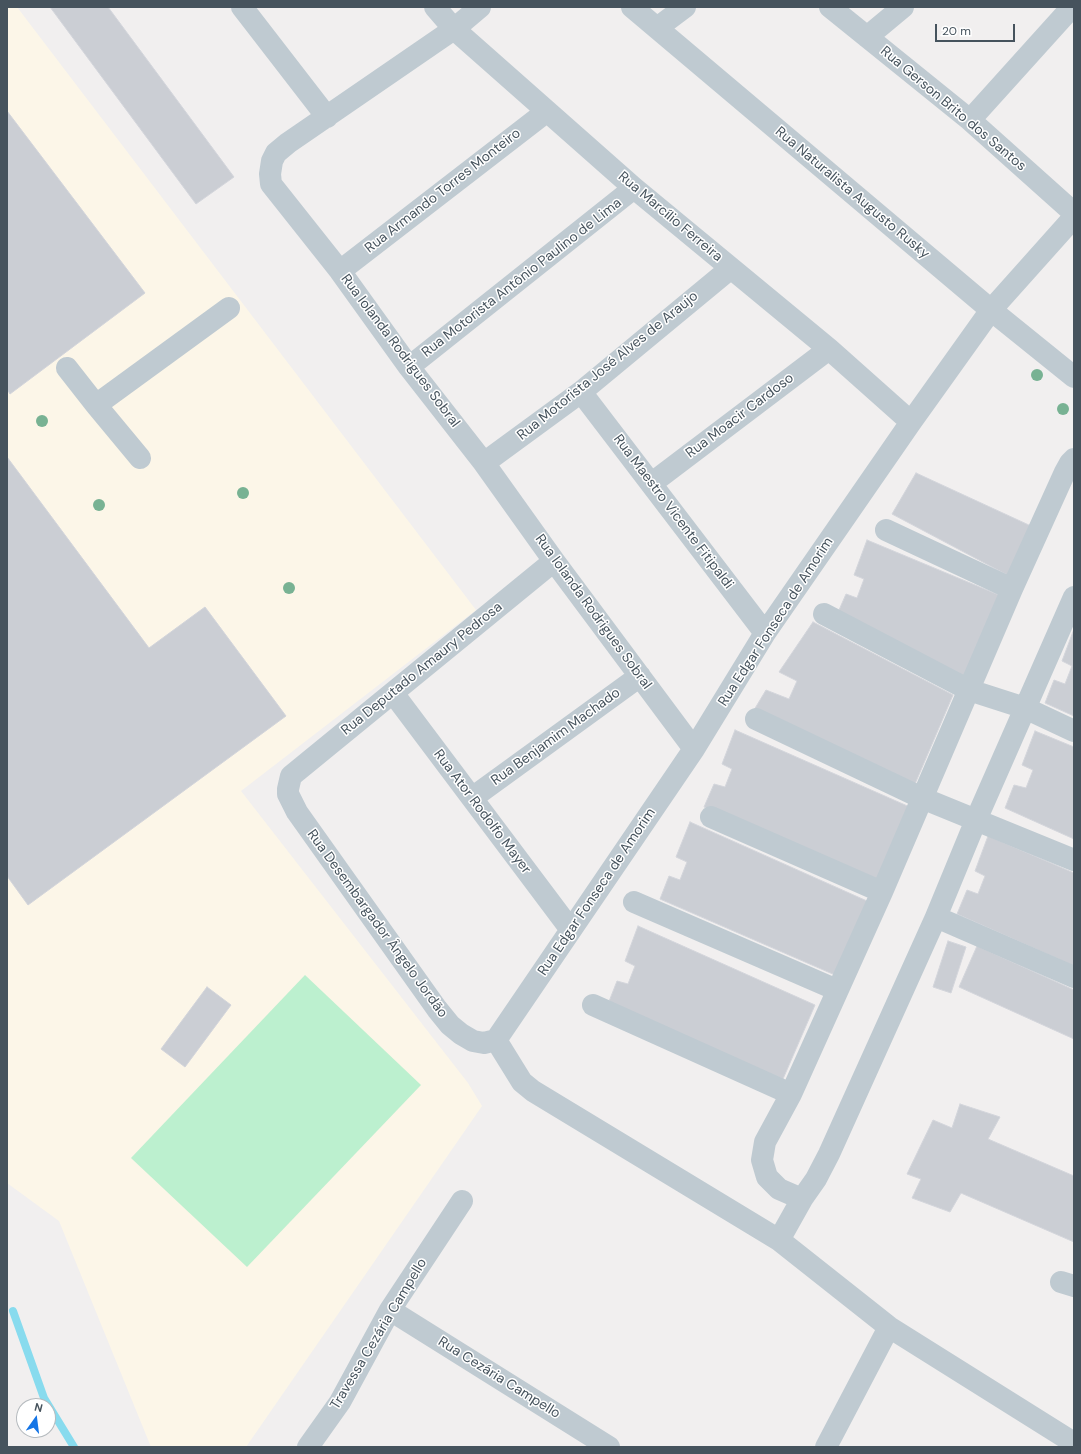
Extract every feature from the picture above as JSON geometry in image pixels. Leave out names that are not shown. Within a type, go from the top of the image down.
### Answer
[{"type":"street","points":[[242,7],[327,117]]},
{"type":"street","name":"Rua Marcílio Ferreira","points":[[435,7],[454,28],[546,112],[634,188],[828,349],[911,422]]},
{"type":"street","name":"Rua Iolanda Rodrigues Sobral","points":[[480,7],[454,28],[288,143],[276,153],[272,161],[271,184],[340,270],[409,367],[484,464],[694,749]]},
{"type":"street","name":"Rua Naturalista Augusto Rusky","points":[[632,7],[991,310],[1074,377]]},
{"type":"street","points":[[657,28],[685,7]]},
{"type":"street","name":"Rua Gerson Brito dos Santos","points":[[830,7],[970,120],[1074,213]]},
{"type":"street","points":[[867,37],[903,7]]},
{"type":"street","points":[[970,120],[1072,7]]},
{"type":"street","name":"Rua Armando Torres Monteiro","points":[[340,270],[546,112]]},
{"type":"street","name":"Rua Motorista Antônio Paulino de Lima","points":[[409,367],[634,188]]},
{"type":"street","name":"Rua Edgar Fonseca de Amorim","points":[[496,1040],[694,749],[766,633],[911,422],[991,310],[1074,217]]},
{"type":"street","name":"Rua Motorista José Alves de Araujo","points":[[484,464],[581,392],[731,268]]},
{"type":"street","points":[[96,405],[229,308]]},
{"type":"street","name":"Rua Moacir Cardoso","points":[[652,484],[828,349]]},
{"type":"street","points":[[66,368],[140,458]]},
{"type":"street","name":"Rua Maestro Vicente Fitipaldi","points":[[581,392],[766,633]]},
{"type":"street","points":[[802,1199],[779,1189],[767,1177],[762,1160],[765,1142],[791,1094],[882,892],[1012,589],[1065,472],[1074,459]]},
{"type":"street","points":[[886,530],[1012,589]]},
{"type":"street","name":"Rua Deputado Amaury Pedrosa","points":[[291,776],[554,561]]},
{"type":"street","points":[[779,1240],[802,1199],[816,1179],[829,1154],[936,917],[976,820],[1025,708],[1073,604]]},
{"type":"street","points":[[824,614],[969,690],[1025,708],[1074,731]]},
{"type":"street","name":"Rua Benjamim Machado","points":[[472,798],[640,676]]},
{"type":"street","name":"Rua Ator Rodolfo Mayer","points":[[393,693],[571,930]]},
{"type":"street","points":[[756,719],[922,798],[1074,860]]},
{"type":"street","name":"Rua Desembargador Ângelo Jordão","points":[[291,776],[288,784],[288,794],[297,812],[437,1010],[450,1026],[473,1041],[484,1043],[496,1040]]},
{"type":"street","points":[[710,817],[882,892]]},
{"type":"street","points":[[634,902],[837,990]]},
{"type":"street","points":[[936,917],[1074,977]]},
{"type":"street","points":[[594,1005],[791,1094]]},
{"type":"street","points":[[496,1040],[522,1082],[533,1091],[779,1240],[889,1327],[1074,1443]]},
{"type":"street","name":"Travessa Cezária Campello","points":[[308,1447],[340,1402],[390,1310],[462,1201]]},
{"type":"street","name":"Rua Cezária Campello","points":[[390,1310],[609,1447]]},
{"type":"street","points":[[826,1447],[889,1327]]},
{"type":"shaded area","points":[[7,7],[17,7],[476,610],[241,791],[468,1083],[482,1106],[246,1447],[151,1447],[59,1221],[7,1183]]},
{"type":"green space","points":[[305,975],[421,1085],[247,1267],[131,1158]]},
{"type":"building","points":[[50,7],[108,7],[234,177],[196,204]]},
{"type":"building","points":[[7,111],[145,293],[10,394],[7,389]]},
{"type":"building","points":[[7,457],[149,648],[205,607],[286,716],[28,905],[7,876]]},
{"type":"building","points":[[916,473],[1031,526],[1011,577],[892,514]]},
{"type":"building","points":[[867,540],[999,595],[965,681],[836,617],[846,594],[857,598],[864,579],[854,575]]},
{"type":"building","points":[[813,622],[953,695],[915,784],[754,710],[766,690],[789,699],[797,681],[779,672]]},
{"type":"building","points":[[1074,629],[1074,716],[1045,703],[1054,680],[1065,684],[1072,666],[1062,661]]},
{"type":"building","points":[[735,730],[912,808],[880,882],[704,807],[714,784],[725,787],[732,769],[722,764]]},
{"type":"building","points":[[1035,731],[1074,747],[1074,839],[1005,808],[1014,785],[1026,788],[1033,770],[1022,765]]},
{"type":"building","points":[[690,822],[867,901],[835,975],[660,899],[669,876],[680,880],[687,862],[676,857]]},
{"type":"building","points":[[988,836],[1074,873],[1074,966],[957,914],[967,890],[978,894],[985,876],[975,871]]},
{"type":"building","points":[[638,926],[815,1005],[783,1079],[608,1004],[617,981],[628,984],[635,966],[625,961]]},
{"type":"building","points":[[948,941],[966,947],[951,993],[933,987]]},
{"type":"building","points":[[977,946],[1074,990],[1074,1039],[959,987]]},
{"type":"building","points":[[207,987],[231,1005],[185,1067],[161,1049]]},
{"type":"building","points":[[960,1104],[1000,1117],[988,1139],[1074,1176],[1074,1242],[961,1193],[950,1212],[912,1198],[921,1179],[907,1174],[933,1120],[952,1128]]},
{"type":"waterway","points":[[13,1311],[44,1398],[74,1447]]}]
